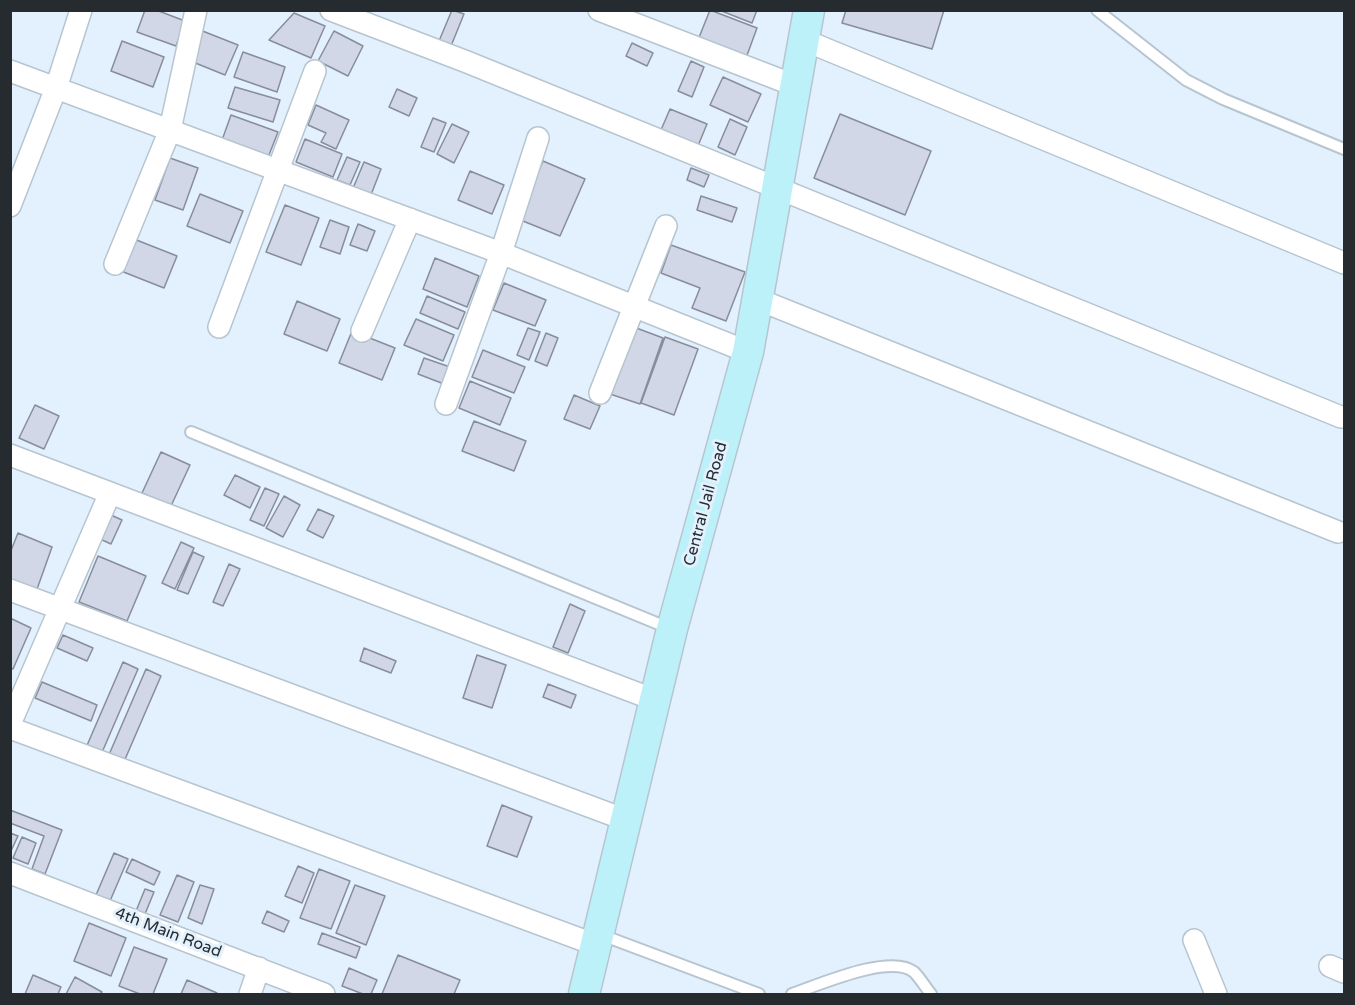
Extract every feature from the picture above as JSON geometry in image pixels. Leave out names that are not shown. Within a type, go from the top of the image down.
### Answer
[{"type":"main road","name":"Central Jail Road","points":[[584,994],[672,629],[748,352],[809,10]]},
{"type":"street","points":[[10,206],[56,88],[81,10]]},
{"type":"street","points":[[115,264],[170,130],[196,10]]},
{"type":"street","points":[[331,10],[467,62],[1341,417]]},
{"type":"street","points":[[599,10],[796,86]]},
{"type":"street","points":[[804,40],[1344,263]]},
{"type":"street","points":[[10,71],[501,253],[748,352]]},
{"type":"street","points":[[219,327],[315,71]]},
{"type":"street","points":[[446,404],[501,253],[538,138]]},
{"type":"street","points":[[362,331],[410,219]]},
{"type":"street","points":[[600,393],[666,225]]},
{"type":"street","points":[[757,299],[1338,532]]},
{"type":"street","points":[[10,456],[655,700]]},
{"type":"street","points":[[110,493],[10,726],[598,939]]},
{"type":"street","points":[[10,590],[626,820]]},
{"type":"street","name":"4th Main Road","points":[[10,873],[324,994]]},
{"type":"street","points":[[1194,940],[1216,994]]},
{"type":"street","points":[[250,994],[260,968]]},
{"type":"lane","points":[[1097,10],[1186,80],[1223,99],[1344,149]]},
{"type":"lane","points":[[191,432],[672,629]]},
{"type":"lane","points":[[598,939],[759,994]]},
{"type":"lane","points":[[792,994],[884,966],[902,966],[914,972],[931,994]]},
{"type":"building","points":[[145,10],[156,10],[185,21],[176,46],[137,32]]},
{"type":"building","points":[[452,10],[464,14],[451,46],[439,41]]},
{"type":"building","points":[[710,10],[757,28],[746,58],[698,40]]},
{"type":"building","points":[[719,10],[757,10],[752,23]]},
{"type":"building","points":[[846,10],[944,10],[932,49],[842,23]]},
{"type":"building","points":[[294,13],[325,26],[311,58],[269,40]]},
{"type":"building","points":[[200,30],[238,45],[225,75],[188,60]]},
{"type":"building","points":[[334,31],[363,46],[348,76],[318,61]]},
{"type":"building","points":[[122,41],[164,57],[153,87],[111,71]]},
{"type":"building","points":[[632,43],[653,53],[647,66],[626,56]]},
{"type":"building","points":[[243,52],[285,67],[277,92],[234,77]]},
{"type":"building","points":[[691,61],[704,67],[692,97],[678,91]]},
{"type":"building","points":[[723,77],[761,94],[748,122],[710,105]]},
{"type":"building","points":[[235,87],[280,100],[273,122],[228,108]]},
{"type":"building","points":[[397,89],[417,98],[409,116],[389,107]]},
{"type":"building","points":[[316,105],[349,120],[336,149],[321,142],[326,133],[308,125]]},
{"type":"building","points":[[670,109],[707,124],[695,153],[658,137]]},
{"type":"building","points":[[840,114],[931,151],[905,215],[814,178]]},
{"type":"building","points":[[231,115],[278,132],[267,160],[221,143]]},
{"type":"building","points":[[433,118],[446,123],[434,152],[421,147]]},
{"type":"building","points":[[730,119],[747,127],[735,155],[718,147]]},
{"type":"building","points":[[452,124],[469,132],[454,163],[437,154]]},
{"type":"building","points":[[305,139],[342,154],[333,177],[296,162]]},
{"type":"building","points":[[347,157],[360,162],[350,185],[337,180]]},
{"type":"building","points":[[170,158],[198,168],[183,210],[155,200]]},
{"type":"building","points":[[543,161],[585,179],[560,236],[518,219]]},
{"type":"building","points":[[364,162],[381,169],[369,200],[351,193]]},
{"type":"building","points":[[691,168],[709,175],[704,187],[687,180]]},
{"type":"building","points":[[470,171],[504,185],[492,214],[458,200]]},
{"type":"building","points":[[200,194],[243,211],[230,243],[187,226]]},
{"type":"building","points":[[701,196],[737,208],[732,222],[697,210]]},
{"type":"building","points":[[285,205],[319,218],[301,265],[266,252]]},
{"type":"building","points":[[330,220],[349,227],[340,254],[320,247]]},
{"type":"building","points":[[358,224],[375,231],[367,251],[350,245]]},
{"type":"building","points":[[134,239],[177,256],[164,288],[121,271]]},
{"type":"building","points":[[671,245],[745,272],[726,321],[692,308],[700,288],[661,273]]},
{"type":"building","points":[[435,258],[479,276],[467,307],[423,289]]},
{"type":"building","points":[[504,283],[546,300],[535,326],[493,310]]},
{"type":"building","points":[[427,296],[465,312],[458,329],[420,313]]},
{"type":"building","points":[[297,301],[340,319],[327,351],[284,334]]},
{"type":"building","points":[[416,319],[454,335],[443,361],[404,345]]},
{"type":"building","points":[[631,326],[663,338],[640,404],[607,393]]},
{"type":"building","points":[[528,328],[540,332],[529,360],[517,355]]},
{"type":"building","points":[[352,331],[395,348],[382,380],[339,363]]},
{"type":"building","points":[[546,333],[558,338],[547,366],[535,361]]},
{"type":"building","points":[[665,337],[698,349],[674,415],[641,403]]},
{"type":"building","points":[[483,350],[525,367],[514,393],[472,377]]},
{"type":"building","points":[[424,358],[450,367],[444,384],[418,374]]},
{"type":"building","points":[[470,381],[511,398],[500,425],[459,408]]},
{"type":"building","points":[[574,395],[600,406],[590,429],[564,419]]},
{"type":"building","points":[[35,405],[59,416],[44,449],[19,438]]},
{"type":"building","points":[[474,421],[526,441],[514,471],[462,451]]},
{"type":"building","points":[[161,452],[190,465],[171,506],[142,493]]},
{"type":"building","points":[[235,475],[260,487],[250,508],[224,495]]},
{"type":"building","points":[[265,488],[279,494],[264,526],[250,520]]},
{"type":"building","points":[[284,496],[300,505],[283,537],[266,528]]},
{"type":"building","points":[[318,509],[334,516],[323,538],[307,530]]},
{"type":"building","points":[[111,515],[122,520],[111,544],[100,539]]},
{"type":"building","points":[[18,533],[52,547],[36,592],[10,583],[10,553]]},
{"type":"building","points":[[181,542],[194,548],[175,589],[162,583]]},
{"type":"building","points":[[193,552],[204,557],[188,594],[177,590]]},
{"type":"building","points":[[98,556],[146,576],[127,621],[79,602]]},
{"type":"building","points":[[229,564],[240,569],[223,606],[213,602]]},
{"type":"building","points":[[570,604],[585,611],[568,653],[553,647]]},
{"type":"building","points":[[10,618],[31,628],[13,669],[10,668]]},
{"type":"building","points":[[63,635],[93,648],[87,661],[57,648]]},
{"type":"building","points":[[364,648],[396,661],[391,673],[360,661]]},
{"type":"building","points":[[477,655],[506,665],[492,708],[463,698]]},
{"type":"building","points":[[123,662],[138,669],[100,757],[85,750]]},
{"type":"building","points":[[146,669],[161,676],[123,764],[108,757]]},
{"type":"building","points":[[42,682],[97,705],[91,721],[35,698]]},
{"type":"building","points":[[548,684],[576,695],[571,708],[543,697]]},
{"type":"building","points":[[502,805],[532,817],[517,857],[487,846]]},
{"type":"building","points":[[10,810],[62,830],[45,874],[32,869],[44,836],[10,823]]},
{"type":"building","points":[[10,833],[18,836],[10,853]]},
{"type":"building","points":[[22,837],[36,843],[28,864],[13,858]]},
{"type":"building","points":[[114,853],[128,859],[110,901],[96,895]]},
{"type":"building","points":[[132,859],[160,872],[154,885],[126,872]]},
{"type":"building","points":[[298,866],[314,873],[302,903],[285,896]]},
{"type":"building","points":[[319,869],[350,881],[331,929],[300,918]]},
{"type":"building","points":[[177,875],[194,882],[178,922],[160,915]]},
{"type":"building","points":[[200,885],[214,889],[202,924],[188,918]]},
{"type":"building","points":[[355,885],[385,896],[366,945],[336,933]]},
{"type":"building","points":[[145,889],[154,892],[145,914],[136,911]]},
{"type":"building","points":[[267,911],[289,921],[284,932],[262,923]]},
{"type":"building","points":[[89,923],[126,938],[111,976],[74,961]]},
{"type":"building","points":[[322,933],[360,947],[356,958],[318,944]]},
{"type":"building","points":[[134,947],[167,959],[153,994],[140,994],[119,986]]},
{"type":"building","points":[[398,955],[460,980],[454,994],[382,994]]},
{"type":"building","points":[[349,968],[377,980],[371,994],[363,994],[342,986]]},
{"type":"building","points":[[33,975],[61,987],[58,994],[25,994]]},
{"type":"building","points":[[75,977],[102,992],[100,994],[66,994]]},
{"type":"building","points":[[187,980],[217,993],[181,994]]}]
